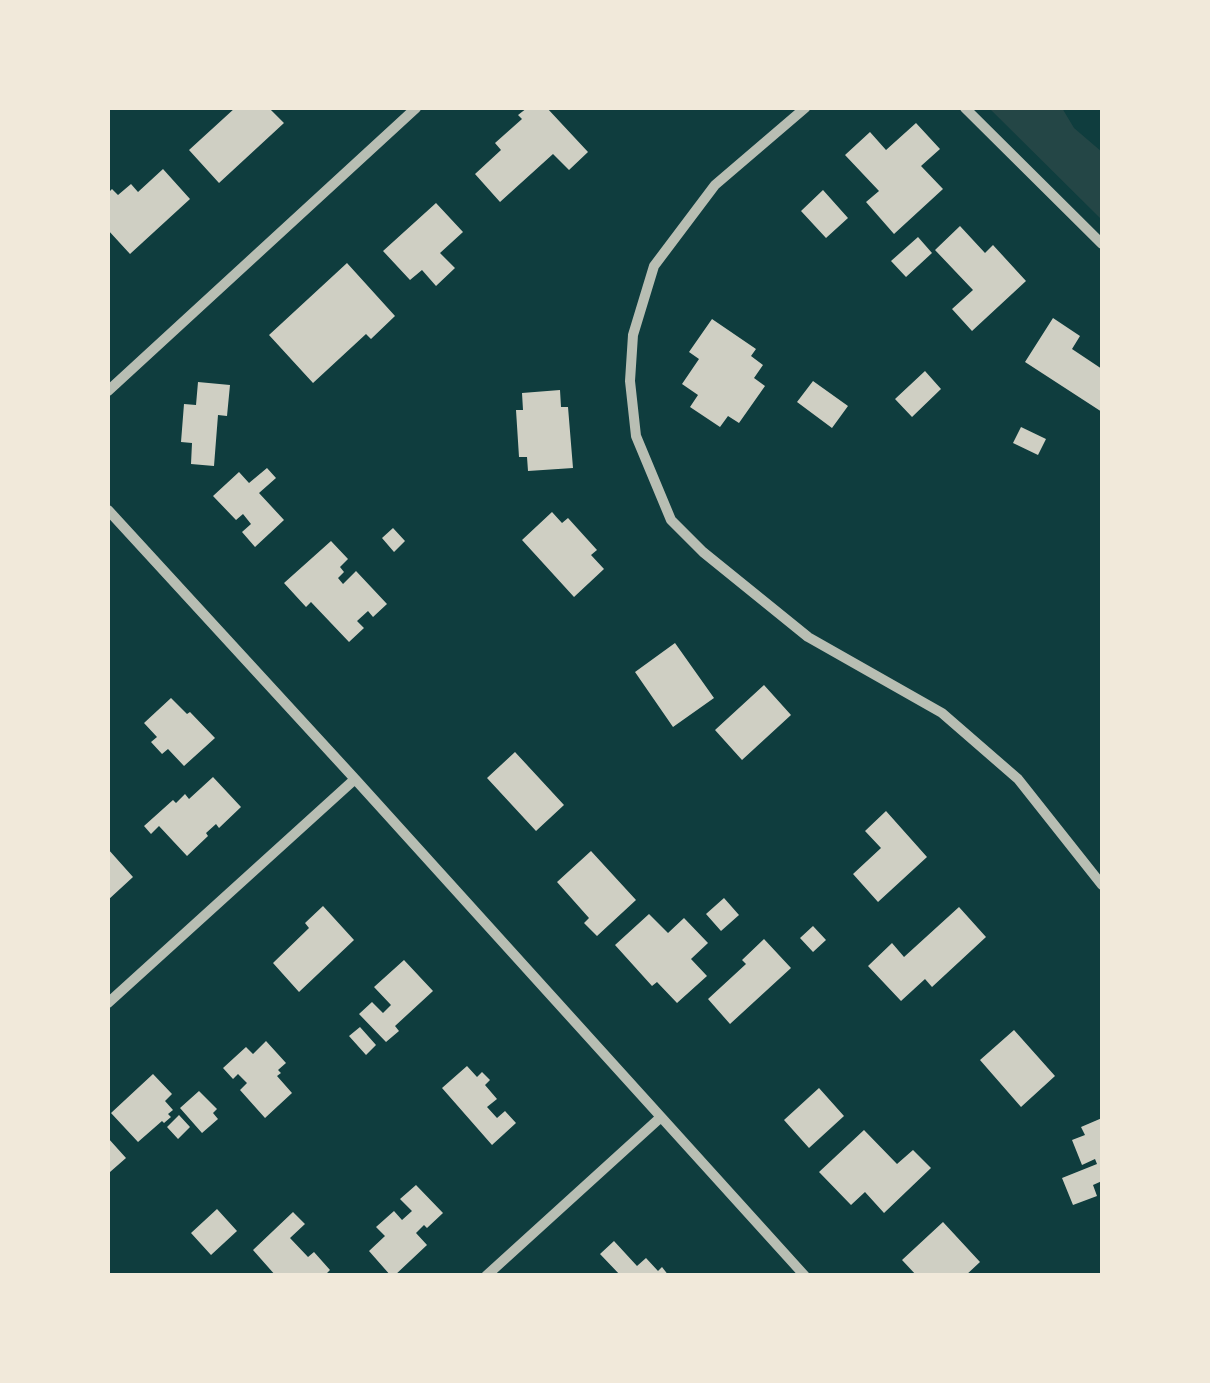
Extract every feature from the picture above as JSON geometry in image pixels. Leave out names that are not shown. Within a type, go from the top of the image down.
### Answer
[{"type":"street","points":[[108,392],[416,108]]},
{"type":"street","points":[[805,108],[715,184],[654,266],[634,335],[630,382],[636,436],[671,520],[703,552],[808,637],[942,714],[1018,779],[1102,885]]},
{"type":"street","points":[[965,108],[1102,244]]},
{"type":"street","points":[[108,510],[805,1276]]},
{"type":"street","points":[[108,1003],[355,779]]},
{"type":"street","points":[[486,1276],[661,1117]]},
{"type":"shaded area","points":[[989,108],[1062,108],[1074,128],[1102,152],[1102,220]]},
{"type":"building","points":[[235,108],[269,108],[284,123],[219,183],[189,150]]},
{"type":"building","points":[[527,108],[547,108],[588,152],[569,170],[553,154],[500,202],[475,174],[501,150],[495,143],[522,119],[518,115]]},
{"type":"building","points":[[916,123],[940,149],[921,166],[943,189],[894,234],[866,202],[879,191],[845,155],[870,132],[886,150]]},
{"type":"building","points":[[163,169],[190,199],[130,254],[108,230],[108,193],[112,189],[118,195],[131,184],[138,192]]},
{"type":"building","points":[[823,190],[848,218],[826,238],[801,211]]},
{"type":"building","points":[[436,203],[463,232],[440,253],[455,268],[436,286],[422,270],[410,280],[383,251]]},
{"type":"building","points":[[960,226],[985,253],[993,245],[1026,281],[972,331],[952,309],[973,290],[935,250]]},
{"type":"building","points":[[918,237],[932,253],[906,277],[891,261]]},
{"type":"building","points":[[347,263],[395,316],[371,339],[366,334],[313,383],[269,335]]},
{"type":"building","points":[[1053,318],[1080,336],[1072,349],[1102,369],[1102,412],[1025,362]]},
{"type":"building","points":[[712,319],[756,349],[751,356],[763,365],[754,378],[765,386],[739,423],[728,416],[720,427],[690,407],[698,395],[682,384],[699,359],[689,352]]},
{"type":"building","points":[[925,371],[941,389],[912,417],[895,399]]},
{"type":"building","points":[[813,381],[848,406],[832,428],[797,402]]},
{"type":"building","points":[[198,382],[230,385],[227,416],[218,415],[214,466],[191,464],[192,443],[181,442],[184,404],[196,405]]},
{"type":"building","points":[[560,390],[561,407],[568,407],[573,468],[528,471],[527,457],[519,457],[516,410],[523,410],[522,393]]},
{"type":"building","points":[[1021,427],[1046,439],[1038,455],[1013,443]]},
{"type":"building","points":[[267,468],[276,478],[259,493],[284,520],[255,547],[242,532],[251,524],[243,514],[236,520],[213,496],[239,472],[249,483]]},
{"type":"building","points":[[552,512],[562,523],[568,518],[597,550],[591,555],[604,569],[574,597],[522,540]]},
{"type":"building","points":[[393,528],[405,541],[394,552],[382,538]]},
{"type":"building","points":[[331,541],[348,559],[340,567],[344,572],[338,578],[343,584],[356,571],[387,604],[373,617],[368,611],[357,621],[364,628],[349,642],[311,602],[306,607],[284,583]]},
{"type":"building","points":[[675,643],[714,698],[673,727],[635,672]]},
{"type":"building","points":[[764,685],[791,715],[742,760],[715,730]]},
{"type":"building","points":[[171,698],[215,738],[184,766],[168,749],[162,754],[151,742],[157,737],[144,723]]},
{"type":"building","points":[[515,752],[564,805],[536,831],[487,778]]},
{"type":"building","points":[[213,777],[241,807],[219,828],[216,824],[206,833],[208,836],[187,856],[159,826],[151,834],[144,826],[173,800],[176,803],[185,794],[189,799]]},
{"type":"building","points":[[886,811],[927,857],[878,902],[853,874],[881,848],[865,831]]},
{"type":"building","points":[[108,849],[133,877],[108,900]]},
{"type":"building","points":[[591,851],[636,900],[597,936],[584,923],[589,918],[557,882]]},
{"type":"building","points":[[724,898],[739,915],[721,931],[706,914]]},
{"type":"building","points":[[323,906],[354,940],[299,992],[273,963],[309,928],[305,923]]},
{"type":"building","points":[[959,907],[986,937],[932,987],[925,979],[901,1001],[868,966],[892,943],[904,957]]},
{"type":"building","points":[[649,914],[668,933],[684,918],[708,943],[691,959],[707,976],[677,1003],[657,982],[652,986],[615,945]]},
{"type":"building","points":[[813,926],[826,940],[813,952],[800,938]]},
{"type":"building","points":[[764,939],[791,968],[730,1024],[708,999],[746,964],[742,960]]},
{"type":"building","points":[[404,960],[433,991],[395,1026],[399,1031],[386,1042],[359,1014],[372,1002],[383,1013],[391,1005],[374,987]]},
{"type":"building","points":[[360,1027],[376,1045],[366,1055],[349,1036]]},
{"type":"building","points":[[1014,1030],[1055,1076],[1021,1107],[980,1060]]},
{"type":"building","points":[[266,1041],[286,1063],[277,1076],[292,1093],[265,1118],[240,1090],[247,1083],[238,1074],[233,1079],[223,1068],[246,1047],[253,1054]]},
{"type":"building","points":[[467,1066],[477,1077],[482,1072],[490,1080],[485,1085],[497,1099],[487,1107],[497,1118],[505,1111],[516,1123],[492,1145],[442,1088]]},
{"type":"building","points":[[153,1074],[172,1094],[165,1101],[173,1110],[168,1114],[171,1117],[138,1142],[111,1113]]},
{"type":"building","points":[[819,1088],[844,1116],[809,1148],[784,1120]]},
{"type":"building","points":[[199,1091],[217,1109],[213,1113],[218,1119],[202,1133],[180,1108]]},
{"type":"building","points":[[179,1115],[190,1127],[178,1139],[167,1127]]},
{"type":"building","points":[[1102,1118],[1102,1181],[1093,1185],[1097,1196],[1073,1205],[1062,1178],[1097,1164],[1095,1159],[1082,1165],[1072,1140],[1085,1135],[1081,1127]]},
{"type":"building","points":[[864,1130],[897,1164],[913,1150],[931,1168],[884,1213],[865,1192],[851,1205],[819,1172]]},
{"type":"building","points":[[108,1138],[126,1158],[110,1172],[108,1169]]},
{"type":"building","points":[[416,1185],[443,1213],[416,1233],[427,1245],[391,1276],[369,1251],[385,1236],[376,1227],[394,1211],[402,1220],[412,1211],[400,1199]]},
{"type":"building","points":[[217,1209],[237,1231],[211,1255],[191,1233]]},
{"type":"building","points":[[293,1212],[305,1224],[290,1238],[308,1257],[314,1252],[330,1270],[324,1276],[276,1276],[253,1250]]},
{"type":"building","points":[[943,1222],[980,1262],[965,1276],[917,1276],[902,1260]]},
{"type":"building","points":[[614,1241],[637,1266],[646,1258],[669,1276],[621,1276],[600,1254]]}]
